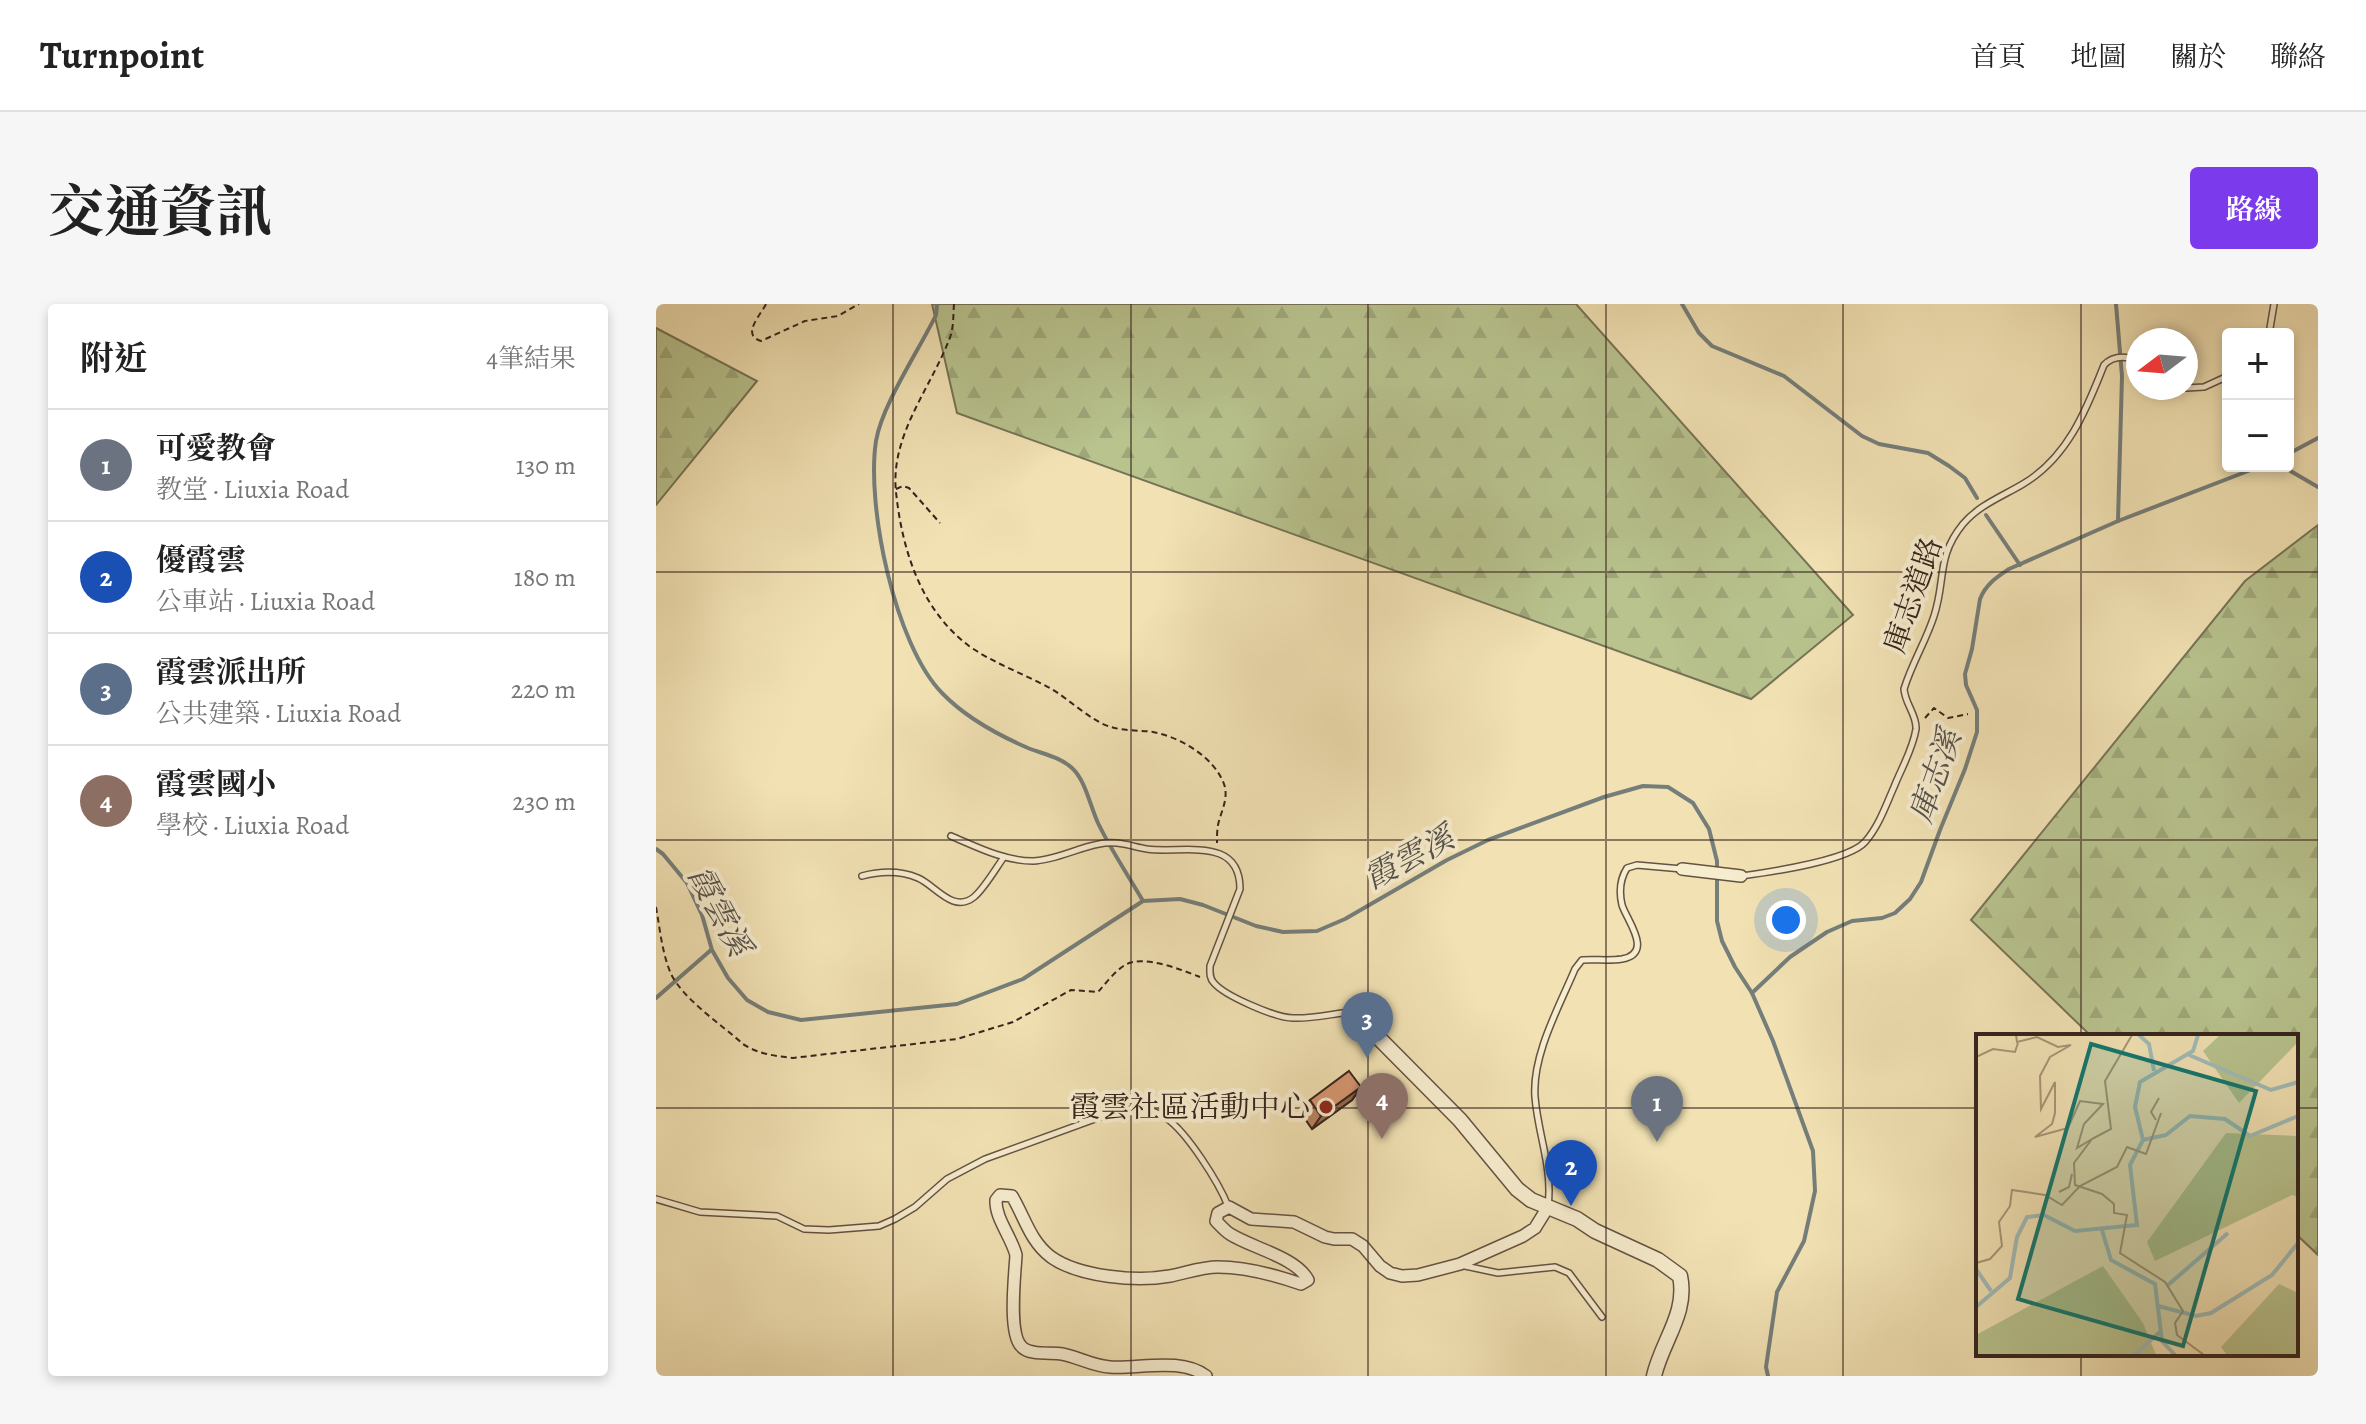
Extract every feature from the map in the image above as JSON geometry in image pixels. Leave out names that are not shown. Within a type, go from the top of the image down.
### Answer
[{"type":"street","points":[[1682,869],[1741,876]]},
{"type":"street","points":[[1352,1011],[1460,1120],[1517,1189],[1531,1200],[1658,1260],[1680,1276],[1683,1292],[1678,1316],[1658,1359],[1654,1376]]},
{"type":"street","points":[[1206,1376],[1192,1368],[1107,1367],[1064,1354],[1027,1350],[1021,1346],[1015,1331],[1016,1255],[995,1206],[1000,1195],[1012,1196],[1032,1238],[1051,1257],[1105,1276],[1147,1280],[1218,1267],[1262,1273],[1301,1284],[1308,1280],[1306,1275],[1287,1261],[1228,1233],[1216,1221],[1218,1213],[1229,1207],[1251,1219],[1294,1222],[1325,1237],[1352,1239],[1363,1246],[1380,1266],[1402,1276],[1460,1264],[1523,1236],[1535,1228],[1548,1207]]},
{"type":"lane","points":[[2270,328],[2274,304]]},
{"type":"lane","name":"庫志道路","points":[[1916,728],[1904,689],[1934,617],[1944,555],[1950,542],[1977,511],[2025,483],[2067,444],[2083,416],[2104,365],[2109,360],[2126,357]]},
{"type":"lane","points":[[2198,387],[2222,379]]},
{"type":"lane","points":[[1741,876],[1829,860],[1849,854],[1864,843],[1877,824],[1916,728]]},
{"type":"lane","points":[[951,836],[1004,857],[1035,861],[1100,843],[1121,842],[1146,849],[1217,852],[1233,863],[1240,876],[1240,889],[1210,966],[1212,981],[1272,1015],[1305,1018],[1352,1011]]},
{"type":"lane","points":[[862,876],[890,872],[916,877],[944,898],[963,902],[974,898],[1004,857]]},
{"type":"lane","points":[[1548,1207],[1551,1187],[1549,1168],[1535,1096],[1535,1074],[1541,1053],[1575,969],[1582,960],[1621,959],[1631,955],[1637,947],[1637,936],[1622,907],[1620,893],[1627,868],[1637,865],[1682,869]]},
{"type":"lane","points":[[656,1199],[700,1212],[777,1216],[804,1229],[879,1226],[905,1213],[947,1179],[985,1159],[1117,1111],[1135,1108],[1167,1118],[1222,1191],[1229,1207]]},
{"type":"lane","points":[[1460,1264],[1498,1273],[1555,1267],[1569,1273],[1602,1317]]},
{"type":"path","points":[[766,304],[751,330],[756,340],[761,341],[805,321],[838,316],[859,304]]},
{"type":"path","points":[[954,304],[951,337],[906,428],[898,454],[895,489],[906,550],[917,580],[940,617],[970,646],[1058,693],[1099,722],[1112,728],[1177,739],[1200,754],[1216,769],[1224,783],[1226,796],[1217,826],[1217,852]]},
{"type":"path","points":[[895,489],[903,486],[909,488],[940,523]]},
{"type":"path","points":[[1916,728],[1934,708],[1948,718],[1968,714]]},
{"type":"path","points":[[656,907],[664,951],[678,984],[743,1044],[769,1055],[793,1058],[957,1039],[1013,1022],[1071,990],[1098,992],[1124,965],[1132,962],[1165,964],[1212,981]]},
{"type":"green space","points":[[932,304],[1576,304],[1853,615],[1751,699],[957,413]]},
{"type":"green space","points":[[656,328],[757,381],[656,505]]},
{"type":"green space","points":[[2318,525],[2318,1255],[2298,1236],[2298,1034],[2089,1034],[1971,920],[2245,581]]},
{"type":"building","points":[[1349,1071],[1361,1087],[1321,1116],[1310,1100]]},
{"type":"waterway","points":[[937,304],[936,315],[893,395],[876,441],[875,501],[880,537],[898,609],[910,643],[925,671],[951,702],[994,731],[1062,761],[1077,773],[1103,833],[1143,901]]},
{"type":"waterway","points":[[1682,304],[1699,333],[1712,346],[1784,376],[1862,436],[1879,444],[1928,453],[1965,478],[1977,498]]},
{"type":"waterway","points":[[2116,304],[2122,376],[2118,521]]},
{"type":"waterway","name":"庫志溪","points":[[2294,451],[2318,438]]},
{"type":"waterway","name":"庫志溪","points":[[1752,993],[1790,957],[1827,932],[1852,921],[1882,918],[1895,913],[1910,899],[1921,882],[1977,732],[1977,710],[1966,685],[1965,674],[1980,599],[1989,585],[2009,569],[2118,521],[2245,472]]},
{"type":"waterway","points":[[2292,472],[2318,487]]},
{"type":"waterway","points":[[1986,515],[2020,565]]},
{"type":"waterway","name":"霞雲溪","points":[[656,849],[687,883],[702,915],[712,950],[728,978],[747,1000],[768,1012],[801,1020],[957,1004],[1023,979],[1143,901],[1180,899],[1256,926],[1283,932],[1317,931],[1345,919],[1488,840],[1604,797],[1643,786],[1668,787],[1693,803],[1709,829],[1717,861],[1717,921],[1722,941],[1752,993],[1773,1041],[1813,1151],[1815,1191],[1804,1241],[1777,1292],[1766,1367],[1768,1376]]},
{"type":"waterway","points":[[656,998],[711,950]]},
{"type":"place","name":"霞雲派出所","points":[[1367,1058]]},
{"type":"place","name":"霞雲社區活動中心","points":[[1326,1107]]},
{"type":"place","name":"霞雲國小","points":[[1382,1139]]},
{"type":"place","name":"可愛教會","points":[[1657,1142]]},
{"type":"place","name":"優霞雲","points":[[1571,1206]]}]
